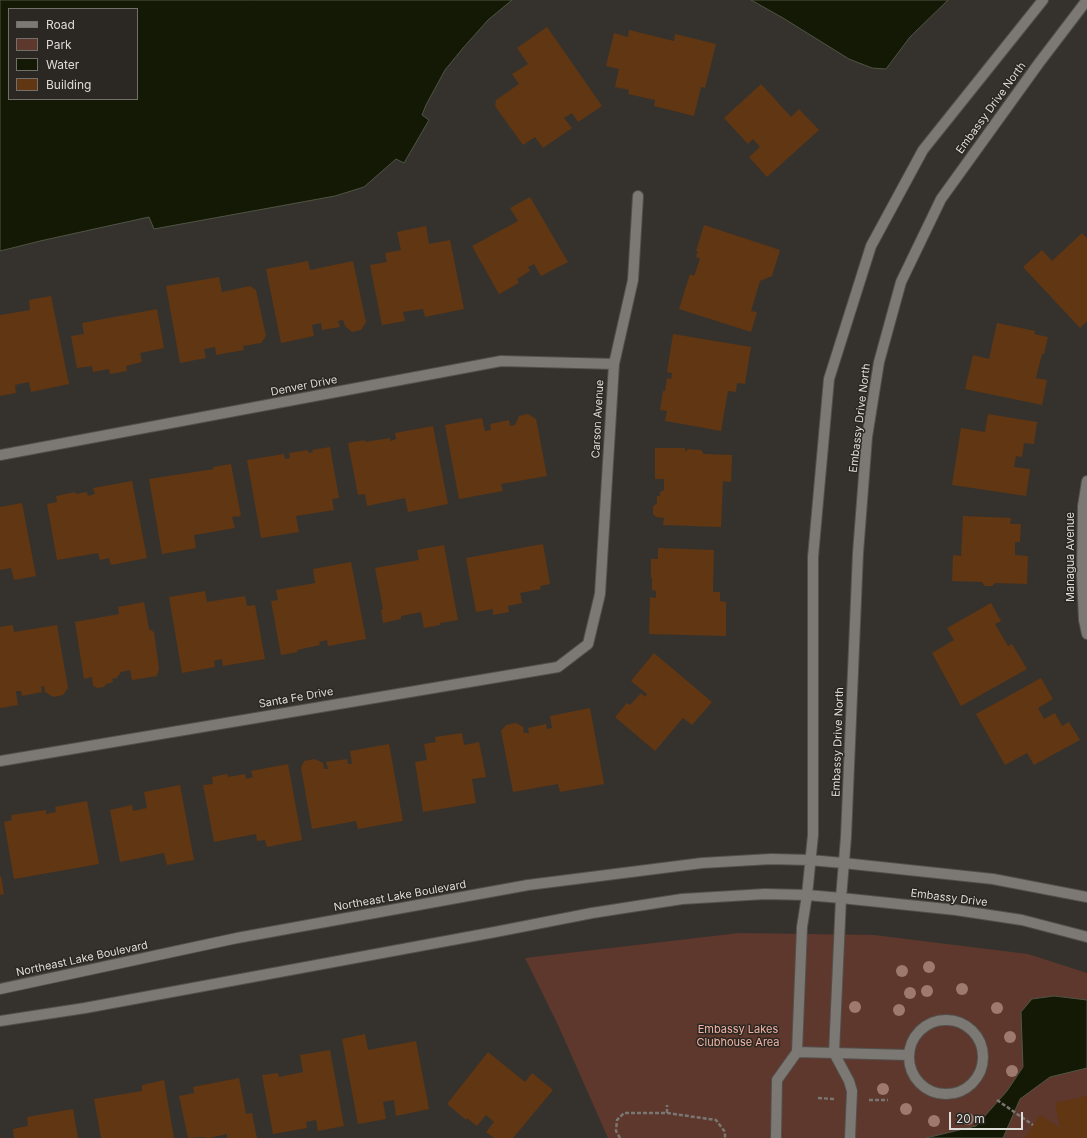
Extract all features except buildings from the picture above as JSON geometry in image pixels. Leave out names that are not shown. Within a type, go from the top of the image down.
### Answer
[{"type":"street","name":"Embassy Drive North","points":[[797,1052],[802,927],[813,835],[814,557],[829,379],[871,246],[923,150],[1043,0]]},
{"type":"street","name":"Embassy Drive North","points":[[834,1053],[841,898],[846,836],[858,553],[868,437],[879,362],[901,282],[941,199],[1039,63],[1087,0]]},
{"type":"street","name":"Carson Avenue","points":[[588,644],[600,594],[614,364],[633,280],[638,196]]},
{"type":"street","name":"Denver Drive","points":[[0,455],[501,361],[614,364]]},
{"type":"street","name":"Managua Avenue","points":[[1087,481],[1083,506],[1082,575],[1084,620],[1087,634]]},
{"type":"street","name":"Santa Fe Drive","points":[[0,761],[558,667],[588,644]]},
{"type":"street","name":"Northeast Lake Boulevard","points":[[0,989],[237,938],[528,885],[702,863],[771,859],[810,860]]},
{"type":"street","points":[[810,860],[993,879],[1087,897]]},
{"type":"street","points":[[0,1021],[93,1007],[592,913],[682,900],[765,894],[807,895]]},
{"type":"street","name":"Embassy Drive","points":[[807,895],[956,910],[1022,920],[1087,937]]},
{"type":"street","points":[[948,1020],[962,1024],[974,1033],[981,1045],[983,1060],[979,1074],[970,1085],[958,1093],[943,1094],[929,1091],[917,1082],[910,1069],[908,1055],[912,1041],[921,1029],[934,1022],[948,1020]]},
{"type":"street","points":[[776,1138],[777,1080],[797,1052],[908,1055]]},
{"type":"street","points":[[834,1053],[849,1081],[852,1091],[850,1138]]},
{"type":"path","points":[[997,1100],[1033,1125]]},
{"type":"path","points":[[667,1105],[667,1113]]},
{"type":"path","points":[[620,1138],[616,1131],[617,1120],[624,1113],[667,1113],[716,1120],[725,1132],[725,1138]]},
{"type":"green space","name":"Embassy Lakes Clubhouse Area","points":[[739,933],[874,935],[1028,954],[1087,973],[1087,1138],[608,1138],[558,1025],[525,958]]},
{"type":"water","points":[[0,0],[512,0],[488,20],[445,70],[422,115],[429,120],[404,163],[396,159],[364,187],[335,196],[154,229],[149,217],[0,251]]},
{"type":"water","points":[[751,0],[948,0],[910,37],[886,69],[872,68],[849,59]]},
{"type":"water","points":[[1054,996],[1087,1000],[1087,1068],[1050,1077],[1020,1099],[1003,1138],[926,1138],[976,1126],[1007,1091],[1023,1067],[1021,1012],[1032,999]]}]
